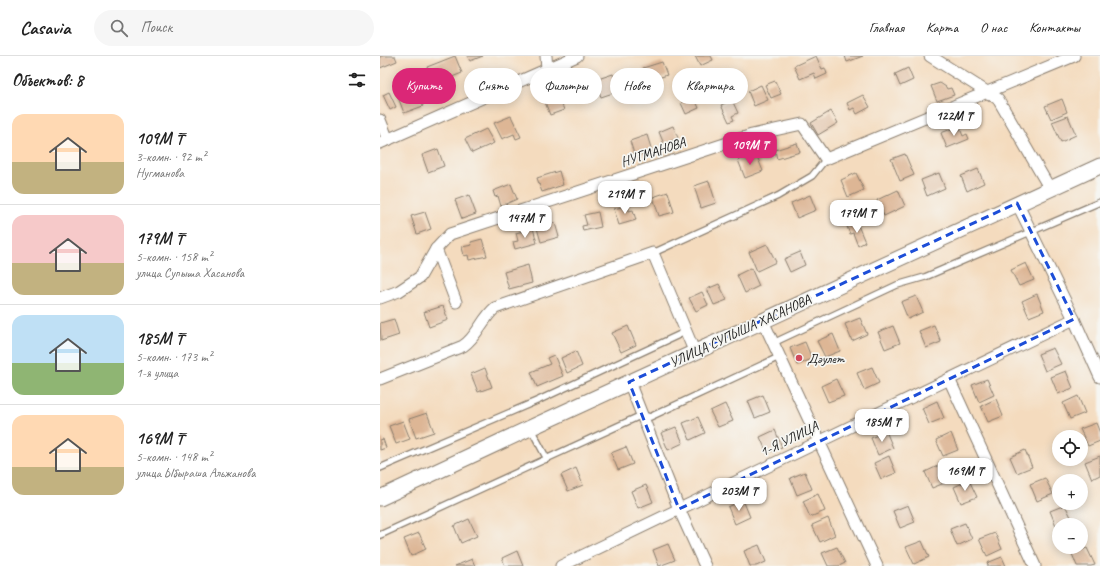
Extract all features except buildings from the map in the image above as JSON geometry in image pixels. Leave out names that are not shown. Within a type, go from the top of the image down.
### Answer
[{"type":"street","points":[[546,56],[547,68]]},
{"type":"street","points":[[549,68],[577,56]]},
{"type":"street","points":[[930,56],[998,99],[1050,189]]},
{"type":"street","points":[[826,159],[1074,56]]},
{"type":"street","points":[[380,120],[384,142],[530,77]]},
{"type":"street","name":"НУГМАНОВА","points":[[380,298],[399,292],[420,277],[436,249],[450,234],[752,135],[802,124],[826,159]]},
{"type":"street","name":"УЛИЦА СУПЫША ХАСАНОВА","points":[[380,498],[1100,166]]},
{"type":"street","points":[[1017,203],[1074,319],[1100,377]]},
{"type":"street","points":[[436,249],[456,302]]},
{"type":"street","points":[[380,379],[463,346],[473,337],[494,308],[653,253],[695,353]]},
{"type":"street","name":"1-Я УЛИЦА","points":[[561,566],[1074,319]]},
{"type":"street","points":[[763,321],[877,566]]},
{"type":"street","points":[[949,379],[1035,566]]},
{"type":"street","points":[[629,382],[680,509],[705,566]]},
{"type":"lane","points":[[653,253],[778,196],[812,176],[826,159]]},
{"type":"lane","points":[[773,343],[897,285],[925,277],[1100,202]]},
{"type":"lane","points":[[380,468],[539,400],[685,332]]},
{"type":"lane","points":[[380,535],[642,415],[650,417],[780,357]]},
{"type":"lane","points":[[530,428],[547,459]]},
{"type":"highlighted area","points":[[1017,203],[1074,319],[679,509],[629,382]]},
{"type":"place","name":"Дәулет","points":[[799,358]]}]
